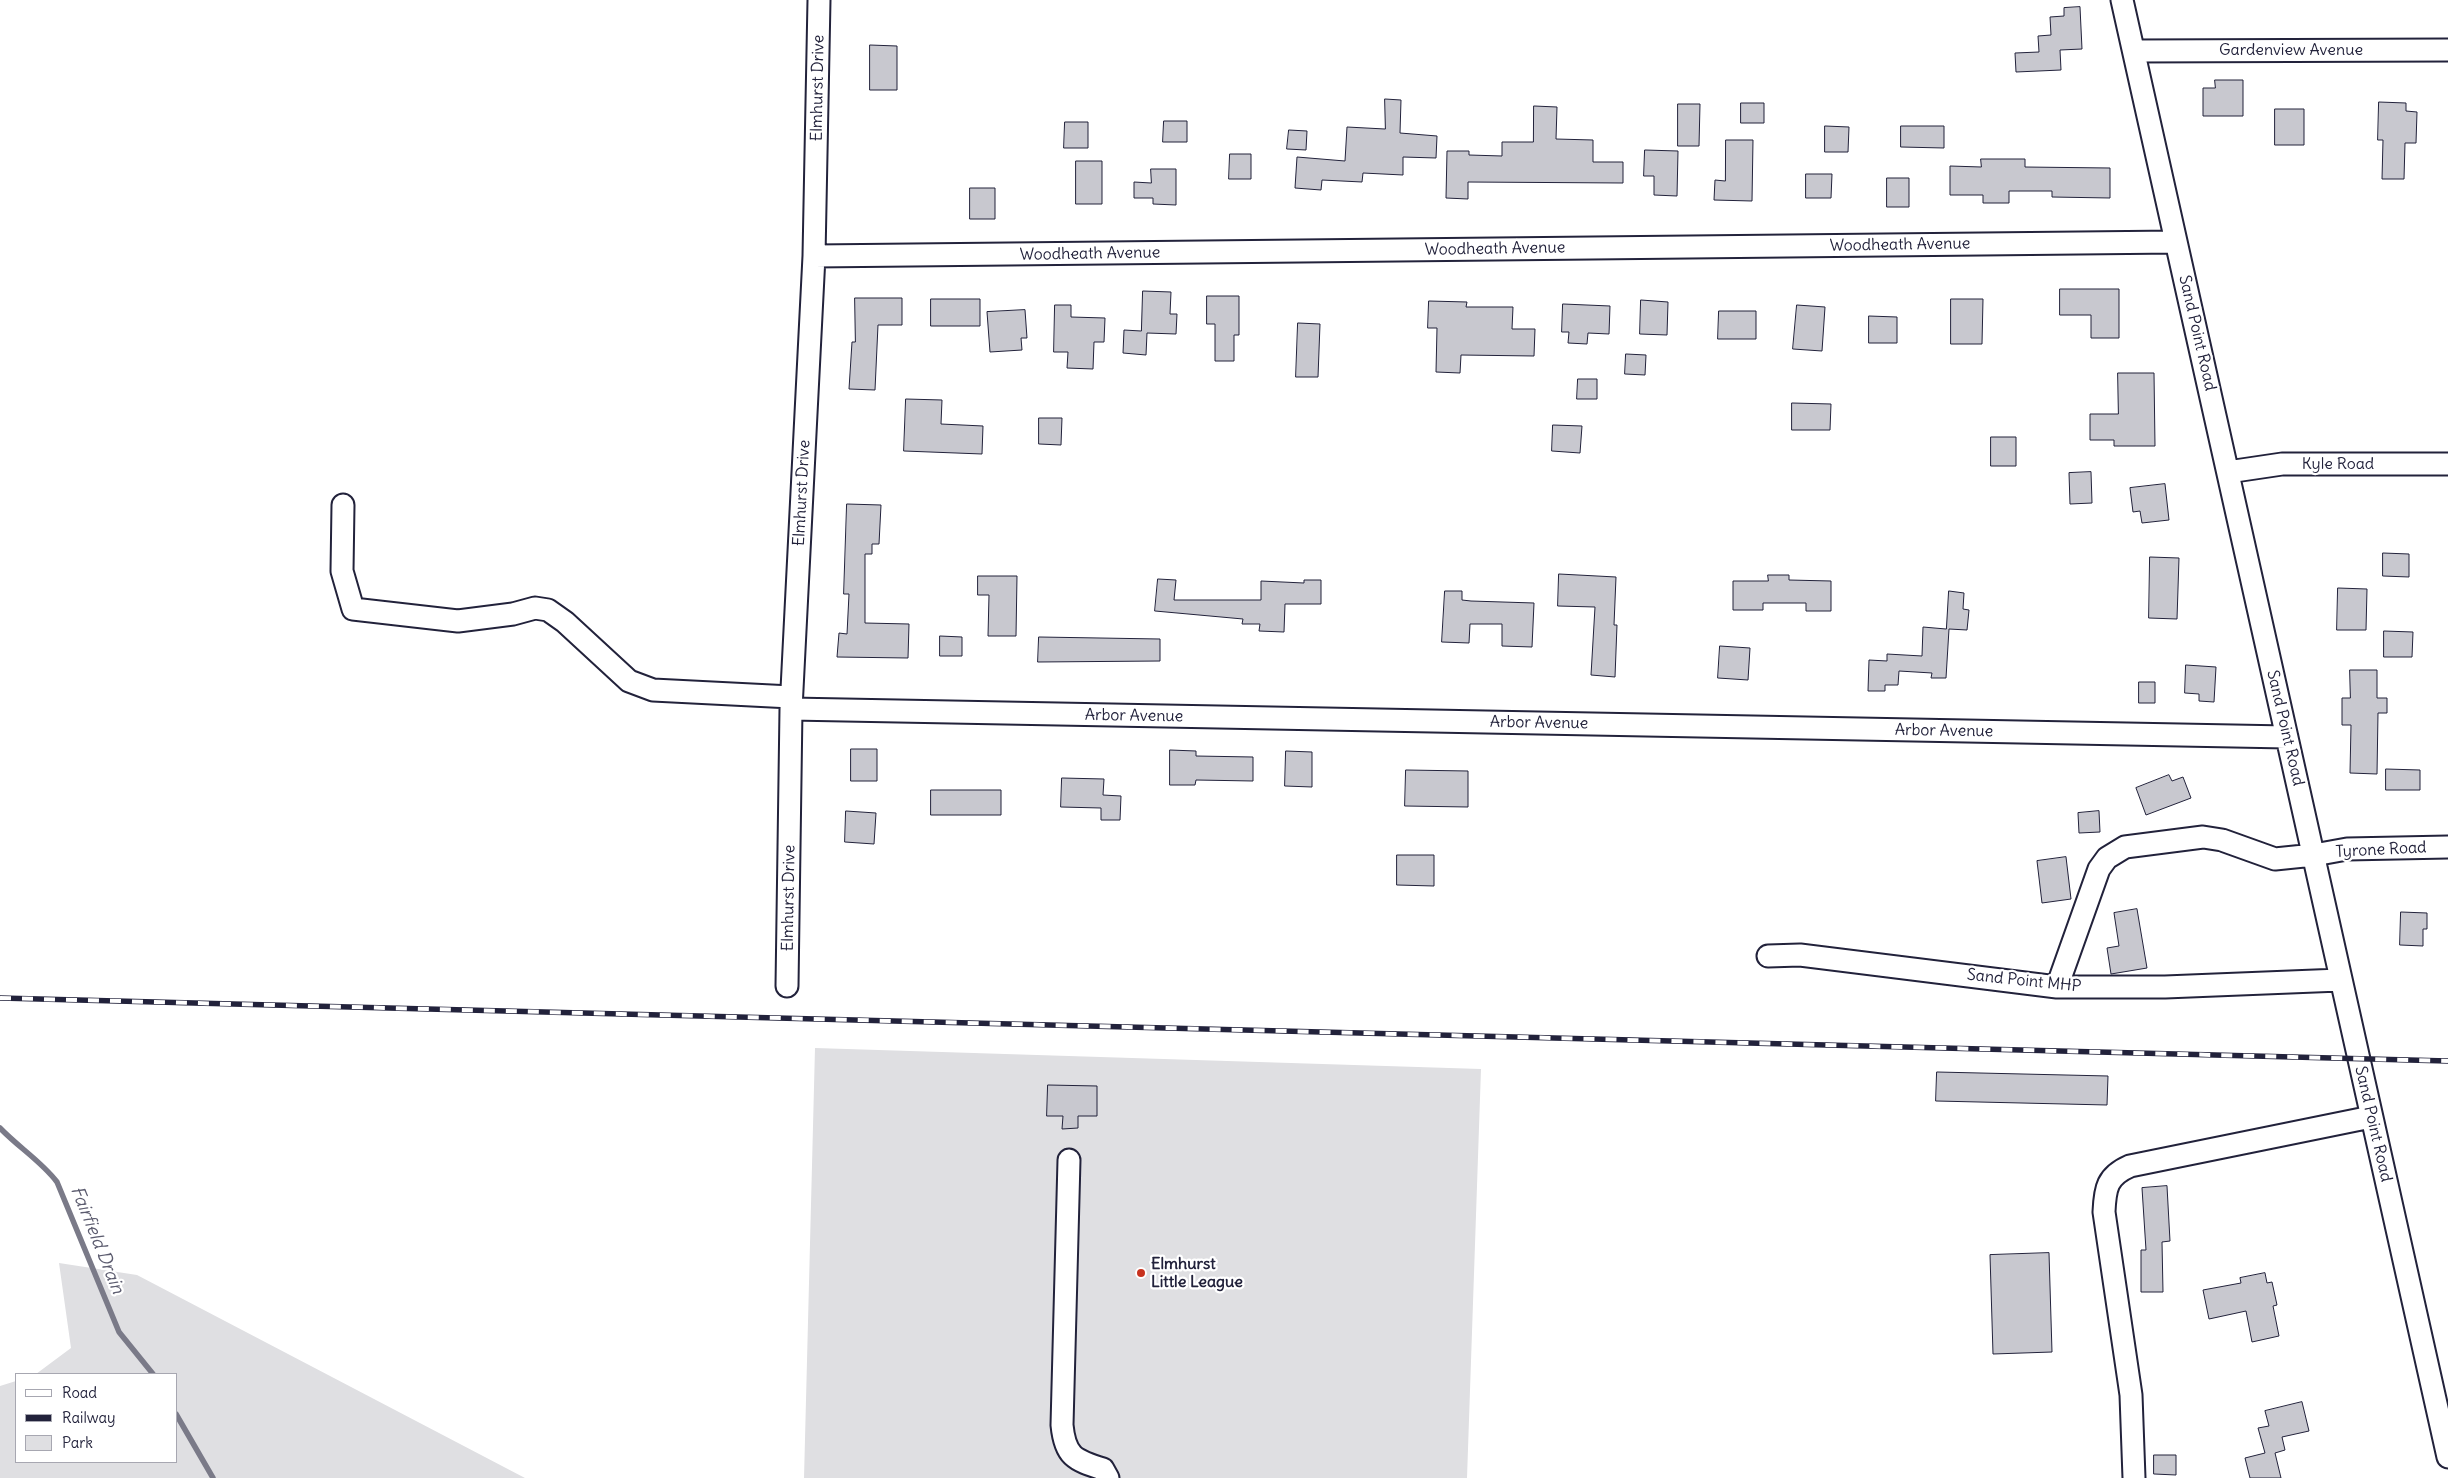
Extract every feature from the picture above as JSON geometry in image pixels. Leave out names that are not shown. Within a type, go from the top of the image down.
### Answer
[{"type":"street","name":"Elmhurst Drive","points":[[787,986],[791,703],[814,256],[820,0]]},
{"type":"street","name":"Sand Point Road","points":[[2122,0],[2448,1457]]},
{"type":"street","name":"Gardenview Avenue","points":[[2134,51],[2448,50]]},
{"type":"street","name":"Woodheath Avenue","points":[[814,256],[2176,242]]},
{"type":"street","name":"Kyle Road","points":[[2228,472],[2282,464],[2448,464]]},
{"type":"street","name":"Arbor Avenue","points":[[343,506],[342,571],[353,609],[458,622],[513,614],[535,608],[548,610],[565,622],[629,682],[653,690],[791,703],[2287,737]]},
{"type":"street","name":"Tyrone Road","points":[[2057,987],[2100,869],[2107,858],[2125,847],[2203,837],[2222,840],[2275,859],[2347,849],[2448,847]]},
{"type":"street","name":"Sand Point MHP","points":[[1768,956],[1800,955],[2057,987],[2146,988],[2340,980]]},
{"type":"street","points":[[2134,1478],[2131,1395],[2104,1212],[2105,1195],[2109,1181],[2118,1171],[2130,1166],[2371,1117]]},
{"type":"street","points":[[1069,1160],[1062,1425],[1064,1443],[1078,1460],[1103,1469],[1108,1478]]},
{"type":"green space","name":"Elmhurst Little League","points":[[815,1048],[1481,1069],[1467,1478],[804,1478]]},
{"type":"green space","points":[[59,1263],[137,1275],[525,1478],[0,1478],[0,1386],[15,1381],[15,1463],[178,1463],[178,1373],[37,1373],[71,1348]]},
{"type":"building","points":[[2080,7],[2082,49],[2060,50],[2061,70],[2016,72],[2015,53],[2039,52],[2038,36],[2051,35],[2050,17],[2064,16],[2064,8]]},
{"type":"building","points":[[870,45],[897,46],[897,90],[870,90]]},
{"type":"building","points":[[2215,80],[2243,80],[2243,116],[2203,116],[2203,88],[2215,88]]},
{"type":"building","points":[[1385,99],[1401,100],[1400,133],[1437,136],[1436,158],[1403,157],[1403,175],[1363,173],[1362,182],[1322,180],[1321,190],[1295,188],[1297,157],[1345,161],[1347,127],[1385,129]]},
{"type":"building","points":[[2379,102],[2406,103],[2406,111],[2417,112],[2416,143],[2405,143],[2404,179],[2382,179],[2383,140],[2378,140]]},
{"type":"building","points":[[1741,103],[1764,103],[1764,123],[1741,123]]},
{"type":"building","points":[[1678,104],[1700,104],[1699,146],[1678,146]]},
{"type":"building","points":[[1534,106],[1557,107],[1556,139],[1593,140],[1593,162],[1623,162],[1623,183],[1468,182],[1468,199],[1446,198],[1447,151],[1469,151],[1469,155],[1502,156],[1502,142],[1533,142]]},
{"type":"building","points":[[2275,109],[2304,109],[2304,145],[2275,145]]},
{"type":"building","points":[[1164,121],[1187,121],[1187,142],[1163,142]]},
{"type":"building","points":[[1065,122],[1088,122],[1088,148],[1064,148]]},
{"type":"building","points":[[1825,126],[1849,127],[1848,152],[1825,152]]},
{"type":"building","points":[[1901,126],[1944,126],[1944,148],[1901,147]]},
{"type":"building","points":[[1289,130],[1307,131],[1306,150],[1287,149]]},
{"type":"building","points":[[1726,140],[1753,140],[1752,201],[1714,200],[1715,180],[1725,181]]},
{"type":"building","points":[[1645,150],[1678,151],[1677,196],[1654,195],[1654,176],[1644,176]]},
{"type":"building","points":[[1230,154],[1251,154],[1251,179],[1229,179]]},
{"type":"building","points":[[1981,159],[2025,159],[2025,167],[2110,168],[2110,198],[2052,197],[2052,191],[2009,191],[2009,203],[1983,203],[1983,195],[1950,195],[1950,166],[1981,167]]},
{"type":"building","points":[[1076,161],[1102,161],[1102,204],[1076,204]]},
{"type":"building","points":[[1151,169],[1176,169],[1176,205],[1153,204],[1153,198],[1134,198],[1134,182],[1151,183]]},
{"type":"building","points":[[1806,174],[1832,174],[1831,198],[1806,198]]},
{"type":"building","points":[[1887,178],[1909,178],[1909,207],[1887,207]]},
{"type":"building","points":[[970,188],[995,188],[995,219],[970,219]]},
{"type":"building","points":[[2060,289],[2119,289],[2119,338],[2091,338],[2091,315],[2060,315]]},
{"type":"building","points":[[1143,291],[1171,292],[1170,314],[1177,314],[1176,334],[1147,333],[1146,355],[1123,353],[1124,330],[1141,331]]},
{"type":"building","points":[[1207,296],[1239,296],[1239,335],[1234,335],[1234,361],[1215,361],[1215,324],[1207,324]]},
{"type":"building","points":[[855,298],[902,298],[902,325],[878,325],[875,390],[849,389],[852,342],[855,342]]},
{"type":"building","points":[[931,299],[980,299],[980,326],[931,326]]},
{"type":"building","points":[[1951,299],[1983,299],[1982,344],[1951,344]]},
{"type":"building","points":[[1641,300],[1668,302],[1667,335],[1640,334]]},
{"type":"building","points":[[1429,301],[1467,302],[1466,307],[1513,307],[1512,329],[1535,329],[1534,356],[1461,355],[1460,373],[1436,372],[1437,328],[1428,328]]},
{"type":"building","points":[[1563,304],[1610,306],[1609,334],[1588,333],[1587,344],[1568,343],[1569,332],[1562,332]]},
{"type":"building","points":[[1055,305],[1071,305],[1071,317],[1105,318],[1104,342],[1094,342],[1093,369],[1067,368],[1068,352],[1054,352]]},
{"type":"building","points":[[1797,305],[1825,307],[1822,351],[1793,349]]},
{"type":"building","points":[[1025,310],[1027,338],[1021,338],[1022,350],[990,352],[987,312]]},
{"type":"building","points":[[1719,311],[1756,311],[1756,339],[1718,339]]},
{"type":"building","points":[[1869,316],[1897,317],[1897,343],[1869,343]]},
{"type":"building","points":[[1298,323],[1320,324],[1318,377],[1296,377]]},
{"type":"building","points":[[1626,354],[1646,355],[1645,375],[1625,374]]},
{"type":"building","points":[[2118,373],[2154,373],[2155,446],[2114,446],[2114,440],[2090,440],[2090,414],[2118,414]]},
{"type":"building","points":[[1578,379],[1597,379],[1597,399],[1577,399]]},
{"type":"building","points":[[906,399],[942,400],[941,424],[983,426],[982,454],[904,451]]},
{"type":"building","points":[[1792,403],[1831,404],[1830,430],[1792,430]]},
{"type":"building","points":[[1039,418],[1062,418],[1061,445],[1039,444]]},
{"type":"building","points":[[1553,425],[1582,426],[1580,453],[1552,451]]},
{"type":"building","points":[[1991,437],[2016,437],[2016,466],[1991,466]]},
{"type":"building","points":[[2091,472],[2092,503],[2070,504],[2069,473]]},
{"type":"building","points":[[2165,484],[2169,520],[2142,523],[2140,511],[2133,512],[2130,488]]},
{"type":"building","points":[[847,504],[881,505],[879,544],[872,544],[872,554],[865,554],[865,623],[909,624],[908,658],[837,657],[839,633],[847,634],[849,594],[844,594]]},
{"type":"building","points":[[2383,553],[2409,554],[2409,577],[2383,576]]},
{"type":"building","points":[[2150,557],[2179,558],[2177,619],[2149,618]]},
{"type":"building","points":[[1559,574],[1616,577],[1614,625],[1617,625],[1615,677],[1591,675],[1595,607],[1558,606]]},
{"type":"building","points":[[1768,575],[1789,575],[1789,580],[1831,581],[1831,611],[1806,611],[1806,603],[1763,603],[1763,610],[1733,610],[1733,581],[1768,581]]},
{"type":"building","points":[[978,576],[1017,576],[1016,636],[988,636],[989,595],[978,595]]},
{"type":"building","points":[[1158,579],[1176,580],[1174,600],[1261,600],[1261,581],[1304,583],[1304,580],[1321,580],[1321,604],[1285,604],[1284,632],[1259,631],[1260,624],[1242,624],[1243,619],[1155,611]]},
{"type":"building","points":[[2338,588],[2367,589],[2366,630],[2337,630]]},
{"type":"building","points":[[1445,591],[1462,591],[1462,600],[1534,603],[1532,647],[1502,646],[1502,624],[1470,624],[1469,643],[1442,642]]},
{"type":"building","points":[[1949,591],[1964,593],[1963,609],[1969,610],[1967,630],[1949,629],[1946,678],[1931,678],[1932,673],[1899,671],[1898,685],[1885,685],[1885,691],[1868,691],[1869,660],[1887,661],[1887,654],[1922,656],[1923,627],[1946,629]]},
{"type":"building","points":[[2384,631],[2413,632],[2412,657],[2384,657]]},
{"type":"building","points":[[940,636],[962,637],[962,656],[940,656]]},
{"type":"building","points":[[1039,637],[1160,639],[1160,661],[1038,662]]},
{"type":"building","points":[[1720,646],[1750,648],[1748,680],[1718,678]]},
{"type":"building","points":[[2186,665],[2216,667],[2214,702],[2199,701],[2199,694],[2185,693]]},
{"type":"building","points":[[2350,670],[2377,670],[2377,698],[2387,698],[2387,713],[2378,713],[2377,774],[2350,773],[2351,725],[2342,725],[2342,698],[2350,698]]},
{"type":"building","points":[[2139,682],[2155,682],[2155,703],[2139,703]]},
{"type":"building","points":[[851,749],[877,749],[877,781],[851,781]]},
{"type":"building","points":[[1170,750],[1196,751],[1196,756],[1253,757],[1253,781],[1196,780],[1195,785],[1170,785]]},
{"type":"building","points":[[1286,751],[1312,752],[1312,787],[1285,786]]},
{"type":"building","points":[[2386,769],[2420,770],[2420,790],[2386,790]]},
{"type":"building","points":[[1406,770],[1468,771],[1468,807],[1405,806]]},
{"type":"building","points":[[2169,775],[2172,781],[2183,777],[2191,798],[2146,815],[2136,788]]},
{"type":"building","points":[[1062,778],[1104,779],[1103,795],[1121,796],[1120,820],[1101,820],[1101,808],[1061,807]]},
{"type":"building","points":[[931,790],[1001,790],[1001,815],[931,815]]},
{"type":"building","points":[[846,811],[876,813],[874,844],[845,842]]},
{"type":"building","points":[[2099,811],[2100,832],[2079,833],[2078,813]]},
{"type":"building","points":[[1397,855],[1434,855],[1434,886],[1397,885]]},
{"type":"building","points":[[2066,857],[2071,899],[2042,903],[2037,861]]},
{"type":"building","points":[[2137,909],[2147,968],[2111,974],[2107,948],[2119,946],[2114,913]]},
{"type":"building","points":[[2401,912],[2427,913],[2427,929],[2423,929],[2423,946],[2400,945]]},
{"type":"building","points":[[1937,1072],[2108,1076],[2107,1105],[1936,1101]]},
{"type":"building","points":[[1048,1085],[1097,1086],[1097,1116],[1078,1116],[1078,1128],[1062,1129],[1063,1116],[1047,1116]]},
{"type":"building","points":[[2167,1186],[2170,1241],[2162,1242],[2163,1292],[2141,1292],[2141,1250],[2146,1250],[2142,1188]]},
{"type":"building","points":[[2049,1253],[2052,1352],[1993,1354],[1990,1255]]},
{"type":"building","points":[[2265,1273],[2267,1283],[2272,1282],[2277,1305],[2273,1306],[2279,1336],[2252,1342],[2246,1311],[2209,1319],[2203,1290],[2241,1283],[2240,1278]]},
{"type":"building","points":[[2302,1402],[2309,1431],[2282,1437],[2285,1450],[2275,1453],[2281,1478],[2250,1478],[2245,1458],[2265,1453],[2258,1428],[2269,1426],[2265,1411]]},
{"type":"building","points":[[2154,1455],[2176,1455],[2176,1475],[2154,1474]]},
{"type":"waterway","name":"Fairfield Drain","points":[[0,1128],[44,1167],[57,1182],[119,1332],[152,1373]]},
{"type":"waterway","name":"Fairfield Drain","points":[[178,1417],[213,1478]]},
{"type":"railway","points":[[0,998],[2448,1061]]},
{"type":"place","name":"Elmhurst Little League","points":[[1141,1273]]}]
